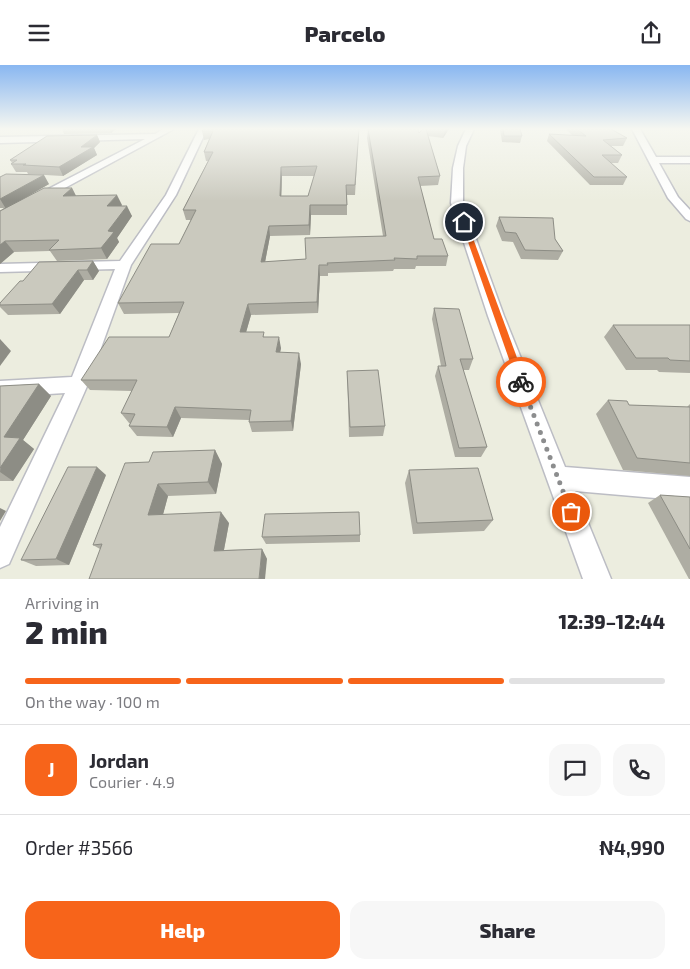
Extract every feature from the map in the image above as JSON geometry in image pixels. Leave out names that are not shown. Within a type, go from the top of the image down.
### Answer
[{"type":"street","points":[[0,219],[124,153]]},
{"type":"street","points":[[0,555],[80,384],[124,265],[171,195],[194,153]]},
{"type":"street","points":[[461,153],[458,167],[457,203],[496,316],[597,579]]},
{"type":"street","points":[[649,153],[673,199],[690,217]]},
{"type":"street","points":[[652,159],[690,160]]},
{"type":"street","points":[[52,181],[70,181]]},
{"type":"street","points":[[0,268],[124,265]]},
{"type":"street","points":[[0,389],[80,384]]},
{"type":"street","points":[[558,478],[690,489]]},
{"type":"building","points":[[21,153],[83,153],[59,167],[11,164],[17,160],[10,160]]},
{"type":"building","points":[[212,153],[357,153],[355,185],[346,185],[347,205],[310,205],[309,225],[269,226],[261,262],[306,259],[305,238],[386,236],[372,153],[433,153],[440,176],[418,177],[434,239],[442,239],[448,256],[417,256],[417,259],[394,258],[395,260],[327,263],[328,265],[319,265],[317,302],[248,304],[240,332],[264,332],[263,337],[279,337],[276,352],[299,353],[291,421],[249,422],[251,410],[175,407],[167,427],[129,426],[135,414],[121,413],[137,380],[81,380],[109,337],[169,337],[184,302],[118,303],[151,244],[179,244],[196,210],[183,210]],"holes":[[[317,166],[308,196],[280,196],[281,167]]]},
{"type":"building","points":[[569,153],[619,153],[622,155],[602,155],[627,177],[594,177]]},
{"type":"building","points":[[6,174],[44,175],[0,199],[0,177]]},
{"type":"building","points":[[44,188],[72,188],[63,196],[117,195],[107,206],[127,206],[108,231],[114,232],[101,248],[49,250],[59,240],[5,241],[0,245],[0,211]]},
{"type":"building","points":[[499,217],[553,218],[555,239],[563,251],[525,250],[516,233],[505,232]]},
{"type":"building","points":[[93,261],[87,270],[78,270],[52,304],[0,305],[39,262]]},
{"type":"building","points":[[434,308],[459,309],[473,359],[460,359],[487,447],[459,448],[438,366],[446,366]]},
{"type":"building","points":[[613,325],[690,325],[690,361],[670,360],[668,358],[636,358]]},
{"type":"building","points":[[378,370],[385,426],[350,427],[347,371]]},
{"type":"building","points":[[39,384],[4,437],[20,438],[0,468],[0,386]]},
{"type":"building","points":[[608,400],[627,401],[629,405],[690,407],[690,463],[637,458]]},
{"type":"building","points":[[215,450],[208,482],[158,484],[148,515],[221,512],[214,551],[262,549],[259,579],[89,579],[102,544],[93,545],[125,463],[149,462],[153,452]]},
{"type":"building","points":[[68,467],[97,467],[56,559],[21,560]]},
{"type":"building","points":[[478,468],[493,520],[417,523],[409,470]]},
{"type":"building","points":[[660,495],[690,497],[690,549]]},
{"type":"building","points":[[359,512],[360,535],[262,537],[265,514]]},
{"type":"way so far","points":[[521,382],[571,512]]},
{"type":"route","points":[[464,222],[521,382]]}]
